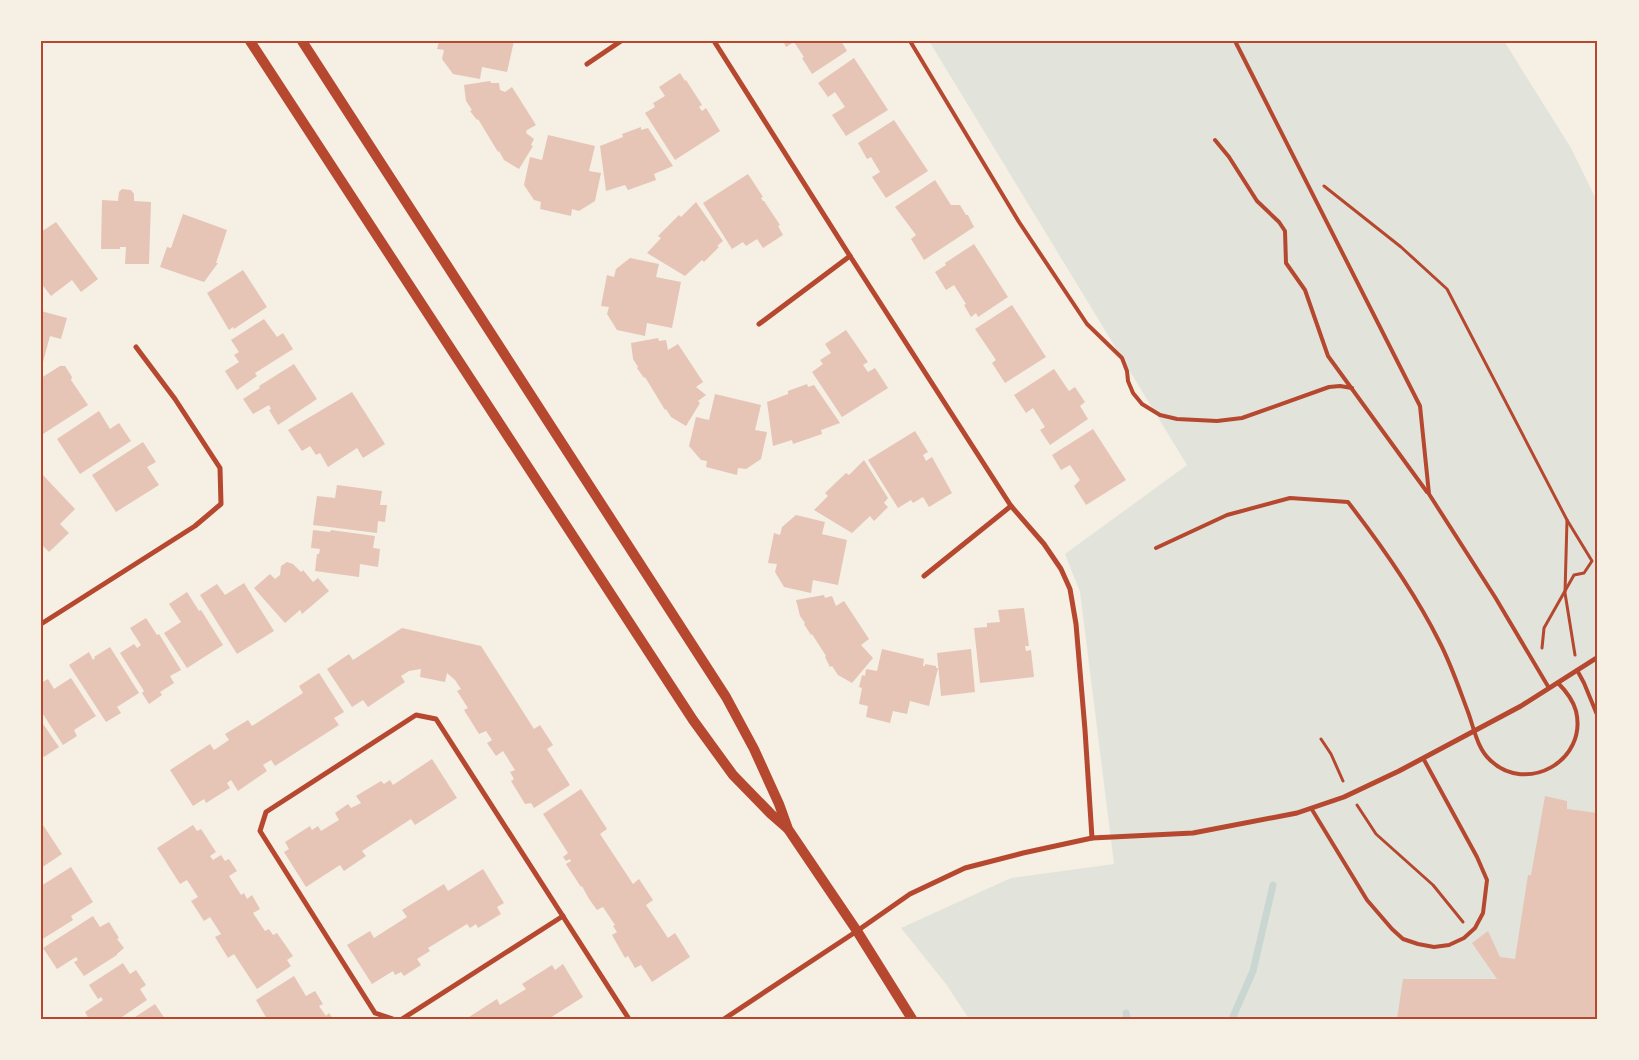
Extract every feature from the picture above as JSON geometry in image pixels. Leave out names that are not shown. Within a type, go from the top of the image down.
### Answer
[{"type":"main road","points":[[250,41],[693,720],[733,775],[788,829]]},
{"type":"main road","points":[[302,41],[726,697],[754,749],[788,829],[912,1019]]},
{"type":"street","points":[[587,64],[621,41]]},
{"type":"street","points":[[714,41],[1011,506],[1044,544],[1061,569],[1070,588],[1076,624],[1086,730],[1092,838]]},
{"type":"street","points":[[759,324],[850,256]]},
{"type":"street","points":[[41,624],[195,526],[220,504],[220,468],[175,399],[136,347]]},
{"type":"street","points":[[924,576],[1011,506]]},
{"type":"street","points":[[724,1019],[857,932],[910,894],[965,868],[1092,838],[1193,833],[1297,813],[1350,794],[1399,771],[1521,706],[1598,658]]},
{"type":"street","points":[[392,1019],[375,1013],[260,831],[266,812],[416,715],[436,718],[629,1019]]},
{"type":"street","points":[[402,1019],[563,916]]},
{"type":"lane","points":[[910,41],[1019,222],[1087,324],[1122,358],[1133,393],[1142,404],[1160,415],[1177,419],[1217,421],[1242,418],[1329,387],[1352,388]]},
{"type":"lane","points":[[1235,41],[1420,406],[1428,494]]},
{"type":"lane","points":[[1215,140],[1229,157],[1257,201],[1279,222],[1285,232],[1286,263],[1305,290],[1328,356],[1428,494],[1495,597],[1549,688]]},
{"type":"lane","points":[[1156,548],[1227,515],[1290,498],[1348,502],[1386,551],[1412,592],[1440,642],[1456,679],[1480,746],[1489,759],[1502,769],[1519,774],[1535,774],[1551,768],[1564,758],[1573,744],[1577,728],[1576,711],[1569,695],[1558,683]]},
{"type":"lane","points":[[1577,670],[1598,717]]},
{"type":"lane","points":[[1312,808],[1367,900],[1392,929],[1403,939],[1434,947],[1450,945],[1464,938],[1475,928],[1483,913],[1487,880],[1477,857],[1423,758]]},
{"type":"path","points":[[1324,185],[1401,247],[1447,289],[1567,520],[1592,561],[1584,573],[1574,575],[1544,628],[1540,671]]},
{"type":"path","points":[[1567,520],[1565,593],[1577,670]]},
{"type":"path","points":[[1321,739],[1331,754],[1343,781]]},
{"type":"path","points":[[1350,794],[1376,834],[1433,885],[1471,932]]},
{"type":"shaded area","points":[[929,41],[1504,41],[1571,148],[1598,203],[1598,1019],[969,1019],[946,984],[901,928],[1011,878],[1114,864],[1080,592],[1065,554],[1187,465]]},
{"type":"building","points":[[439,41],[514,41],[507,72],[482,67],[480,79],[453,74],[442,59],[444,50],[437,49]]},
{"type":"building","points":[[783,41],[841,41],[847,51],[812,74],[794,42],[786,47]]},
{"type":"building","points":[[854,58],[888,110],[846,136],[832,115],[845,107],[835,92],[828,97],[818,83]]},
{"type":"building","points":[[680,73],[702,105],[699,107],[702,111],[706,108],[720,131],[675,160],[645,113],[655,107],[653,103],[665,96],[659,87]]},
{"type":"building","points":[[490,81],[491,83],[499,83],[500,90],[505,92],[512,87],[536,125],[527,130],[526,133],[534,139],[531,145],[533,146],[519,169],[504,160],[478,119],[470,111],[472,110],[466,101],[464,85]]},
{"type":"building","points":[[894,120],[928,171],[886,198],[872,177],[880,172],[871,157],[867,159],[858,143]]},
{"type":"building","points":[[641,127],[641,130],[648,128],[673,166],[654,174],[656,180],[628,190],[625,185],[606,191],[600,146],[623,137],[622,134]]},
{"type":"building","points":[[548,135],[595,146],[589,171],[601,173],[595,201],[579,211],[572,209],[571,216],[540,209],[541,202],[534,200],[524,185],[530,157],[542,160]]},
{"type":"building","points":[[748,174],[763,197],[761,198],[780,225],[778,226],[783,235],[763,248],[757,239],[746,246],[743,242],[732,249],[703,203]]},
{"type":"building","points":[[935,180],[951,205],[960,205],[974,227],[924,260],[911,239],[916,235],[895,207]]},
{"type":"building","points":[[122,189],[131,190],[134,194],[134,201],[151,202],[149,264],[125,264],[126,247],[120,247],[120,249],[101,249],[102,200],[118,201],[119,192]]},
{"type":"building","points":[[696,202],[723,241],[704,262],[702,260],[685,276],[647,253],[661,238],[658,236],[679,215],[681,217]]},
{"type":"building","points":[[183,214],[227,230],[216,263],[218,263],[204,282],[160,267],[167,247],[171,248]]},
{"type":"building","points":[[56,222],[98,279],[81,292],[72,280],[51,296],[41,283],[41,232]]},
{"type":"building","points":[[974,244],[1008,297],[978,317],[976,313],[971,317],[964,305],[966,304],[954,285],[946,290],[935,272]]},
{"type":"building","points":[[630,258],[659,264],[656,277],[681,282],[672,328],[647,323],[645,336],[617,330],[607,314],[609,307],[601,306],[607,275],[614,277],[616,269]]},
{"type":"building","points":[[243,270],[267,307],[234,329],[233,327],[229,330],[207,293]]},
{"type":"building","points":[[1012,305],[1046,357],[1005,383],[992,363],[996,360],[975,329]]},
{"type":"building","points":[[41,311],[67,318],[61,339],[50,336],[43,362],[41,361]]},
{"type":"building","points":[[264,319],[277,337],[283,333],[293,349],[255,373],[257,376],[237,390],[225,371],[239,362],[234,355],[239,352],[231,340]]},
{"type":"building","points":[[846,330],[868,362],[863,365],[868,372],[875,368],[888,388],[842,417],[812,372],[823,364],[820,360],[831,353],[825,344]]},
{"type":"building","points":[[658,338],[659,341],[666,340],[668,350],[678,344],[703,382],[696,387],[706,395],[698,401],[700,403],[686,426],[671,417],[665,410],[633,359],[631,343]]},
{"type":"building","points":[[294,364],[317,399],[278,425],[269,410],[271,409],[269,405],[253,414],[243,399],[260,388],[259,386]]},
{"type":"building","points":[[60,366],[65,366],[72,377],[71,380],[88,405],[43,434],[41,432],[41,378]]},
{"type":"building","points":[[1054,369],[1069,391],[1075,387],[1085,402],[1080,406],[1088,419],[1050,445],[1040,430],[1045,427],[1033,408],[1026,413],[1014,395]]},
{"type":"building","points":[[807,384],[808,387],[814,385],[840,423],[821,430],[822,434],[793,444],[792,440],[773,446],[767,402]]},
{"type":"building","points":[[352,392],[385,444],[363,458],[357,448],[328,467],[320,453],[316,455],[310,446],[302,451],[288,430]]},
{"type":"building","points":[[715,394],[761,405],[755,430],[767,432],[761,459],[746,469],[738,468],[737,475],[706,467],[707,461],[701,460],[689,446],[696,417],[709,420]]},
{"type":"building","points":[[99,411],[110,429],[119,423],[131,441],[80,474],[57,439]]},
{"type":"building","points":[[1093,429],[1126,480],[1086,505],[1074,486],[1080,480],[1070,465],[1061,470],[1052,455]]},
{"type":"building","points":[[915,431],[928,452],[923,455],[926,461],[932,457],[952,493],[929,507],[923,497],[913,503],[911,500],[898,508],[868,460]]},
{"type":"building","points":[[143,442],[156,462],[147,467],[159,485],[116,512],[92,475]]},
{"type":"building","points":[[864,460],[888,498],[884,503],[888,507],[874,521],[870,516],[852,533],[814,510],[828,496],[825,493],[846,473],[849,475]]},
{"type":"building","points":[[41,473],[75,509],[60,524],[69,533],[49,552],[41,544]]},
{"type":"building","points":[[337,485],[382,491],[380,505],[387,505],[385,522],[378,521],[377,533],[313,525],[317,496],[335,498]]},
{"type":"building","points":[[796,515],[825,522],[822,534],[847,540],[838,585],[813,580],[811,593],[784,587],[775,572],[777,564],[768,563],[774,533],[780,535],[782,527]]},
{"type":"building","points":[[313,530],[330,532],[331,530],[375,536],[373,548],[380,549],[378,567],[360,564],[359,577],[315,571],[317,554],[319,554],[320,549],[311,548]]},
{"type":"building","points":[[287,562],[293,564],[301,572],[303,570],[313,582],[318,578],[329,591],[302,614],[300,610],[285,623],[254,588],[270,574],[275,579],[280,575],[281,566]]},
{"type":"building","points":[[244,583],[274,631],[237,654],[200,595],[217,584],[225,595]]},
{"type":"building","points":[[187,592],[223,645],[187,668],[164,633],[181,622],[169,604]]},
{"type":"building","points":[[824,595],[825,598],[832,596],[836,606],[844,601],[869,639],[861,645],[873,658],[852,683],[838,675],[832,666],[830,667],[826,656],[800,616],[796,600]]},
{"type":"building","points":[[1024,608],[1029,646],[1025,646],[1026,651],[1031,650],[1034,677],[980,683],[974,628],[987,627],[987,623],[1000,622],[998,610]]},
{"type":"building","points":[[146,618],[157,635],[159,634],[181,670],[170,676],[174,683],[160,692],[162,695],[149,704],[142,693],[144,691],[120,653],[134,644],[137,648],[141,645],[130,628]]},
{"type":"building","points":[[402,628],[481,646],[534,729],[540,725],[553,745],[547,749],[570,785],[534,808],[531,803],[525,804],[511,781],[514,779],[510,772],[515,770],[503,751],[496,756],[487,743],[492,740],[486,731],[479,734],[464,710],[468,708],[457,691],[461,689],[447,673],[445,682],[420,677],[421,669],[409,671],[401,676],[405,682],[368,707],[363,700],[352,707],[327,669],[349,654],[353,660]]},
{"type":"building","points":[[110,647],[139,693],[117,707],[121,713],[106,722],[69,665],[89,652],[93,660],[94,657]]},
{"type":"building","points":[[882,649],[924,659],[923,666],[925,664],[938,668],[929,706],[910,701],[907,714],[893,711],[890,723],[866,717],[868,706],[859,704],[862,688],[859,687],[862,675],[865,676],[866,669],[877,671]]},
{"type":"building","points":[[971,649],[975,692],[941,696],[937,653]]},
{"type":"building","points":[[319,673],[344,712],[334,718],[339,725],[275,766],[271,760],[263,765],[267,771],[238,791],[231,780],[227,783],[230,788],[206,803],[204,799],[193,806],[170,770],[210,744],[214,750],[229,740],[225,734],[248,720],[252,726],[303,693],[299,686]]},
{"type":"building","points":[[71,678],[96,716],[74,730],[77,736],[63,745],[41,711],[41,683],[48,679],[54,689]]},
{"type":"building","points":[[41,721],[59,747],[44,757],[41,752]]},
{"type":"building","points":[[432,759],[457,798],[415,825],[411,819],[362,851],[366,856],[344,871],[340,865],[306,887],[284,852],[289,849],[285,842],[310,826],[312,830],[318,826],[321,831],[339,820],[335,813],[348,804],[351,808],[361,803],[356,796],[381,781],[384,784],[390,780],[393,785]]},
{"type":"building","points":[[581,789],[607,829],[600,834],[633,884],[639,879],[653,900],[646,905],[668,938],[675,933],[690,957],[652,982],[641,965],[635,968],[628,956],[625,958],[612,935],[617,932],[613,926],[615,925],[603,907],[597,910],[566,864],[571,861],[570,859],[566,861],[563,857],[568,853],[543,814]]},
{"type":"building","points":[[1545,796],[1567,801],[1567,809],[1598,813],[1598,1019],[1397,1019],[1403,979],[1497,979],[1472,943],[1488,931],[1500,957],[1515,959],[1528,875],[1531,875]]},
{"type":"building","points":[[41,822],[62,854],[41,868]]},
{"type":"building","points":[[193,825],[197,831],[201,829],[216,852],[210,856],[213,860],[221,855],[225,861],[229,859],[237,871],[229,876],[241,895],[244,893],[247,899],[252,895],[260,909],[253,913],[265,931],[269,929],[273,935],[277,933],[293,956],[287,960],[291,966],[257,989],[234,954],[228,958],[215,937],[221,934],[210,917],[204,921],[191,901],[198,897],[187,880],[180,884],[157,848]]},
{"type":"building","points":[[71,867],[93,902],[71,916],[73,920],[41,940],[41,886]]},
{"type":"building","points":[[483,869],[504,903],[497,907],[501,914],[478,928],[476,924],[470,928],[467,924],[428,948],[430,951],[417,959],[421,965],[404,976],[401,972],[395,975],[393,971],[372,984],[347,945],[370,931],[374,938],[407,917],[402,910],[444,884],[448,891]]},
{"type":"building","points":[[93,916],[100,927],[109,922],[119,938],[117,939],[124,948],[117,955],[84,976],[74,962],[78,960],[76,957],[57,969],[43,948]]},
{"type":"building","points":[[123,963],[130,974],[136,970],[146,985],[140,989],[147,1000],[119,1019],[89,1019],[85,1012],[103,1000],[101,997],[98,999],[89,985]]},
{"type":"building","points":[[563,964],[583,997],[551,1019],[466,1019],[497,999],[500,1005],[526,989],[522,984],[552,965],[555,970]]},
{"type":"building","points":[[294,976],[306,996],[315,991],[323,1004],[319,1006],[326,1016],[329,1013],[333,1019],[267,1019],[256,1000]]},
{"type":"building","points":[[155,1004],[165,1019],[132,1019],[152,1006]]},
{"type":"waterway","points":[[1232,1019],[1253,971],[1273,885]]},
{"type":"waterway","points":[[1126,1013],[1127,1019]]}]
